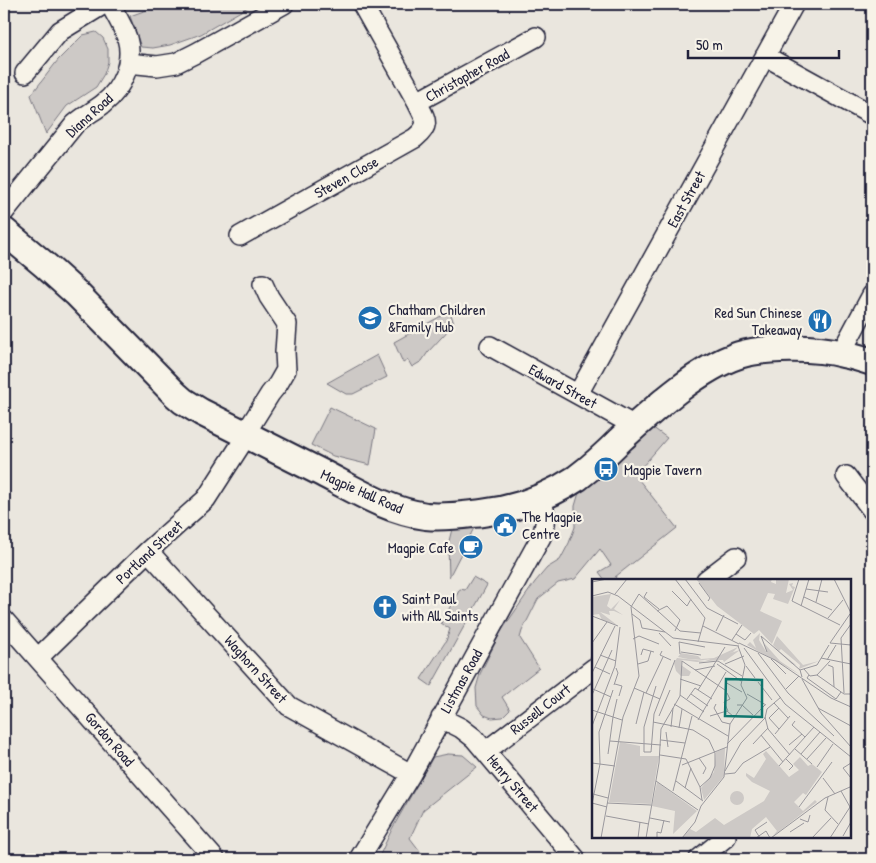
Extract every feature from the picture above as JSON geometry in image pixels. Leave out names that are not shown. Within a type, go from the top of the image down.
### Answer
[{"type":"street","points":[[25,73],[60,32],[104,4]]},
{"type":"street","name":"Diana Road","points":[[4,212],[75,124],[103,105],[123,80],[129,50],[123,28],[110,4]]},
{"type":"street","points":[[128,62],[157,66],[180,61],[284,4]]},
{"type":"street","name":"Christopher Road","points":[[362,4],[417,102],[536,37]]},
{"type":"street","name":"East Street","points":[[578,394],[794,4]]},
{"type":"street","points":[[765,56],[872,115]]},
{"type":"street","name":"Steven Close","points":[[240,236],[415,138],[425,128],[426,122],[417,102]]},
{"type":"street","name":"Magpie Hall Road","points":[[4,231],[46,266],[183,401],[201,412],[381,503],[413,513],[435,517],[465,515],[510,508],[540,497],[565,484],[584,472],[635,426],[696,377],[737,356],[766,350],[789,349],[841,353],[872,362]]},
{"type":"street","points":[[247,435],[250,426],[286,370],[287,324],[269,297],[263,284]]},
{"type":"street","points":[[841,353],[872,295]]},
{"type":"street","name":"Edward Street","points":[[490,346],[635,426]]},
{"type":"street","name":"Portland Street","points":[[38,658],[148,551],[206,499],[247,435]]},
{"type":"street","points":[[846,476],[872,510]]},
{"type":"street","name":"Listmas Road","points":[[359,859],[411,774],[540,538],[546,520],[545,510],[540,497]]},
{"type":"street","name":"Waghorn Street","points":[[148,551],[289,706],[411,774]]},
{"type":"street","points":[[707,579],[736,557]]},
{"type":"street","name":"Gordon Road","points":[[4,620],[215,859]]},
{"type":"street","name":"Russell Court","points":[[486,751],[592,670]]},
{"type":"street","name":"Henry Street","points":[[441,718],[470,734],[576,859]]},
{"type":"street","points":[[699,859],[725,838]]},
{"type":"shaded area","points":[[163,4],[253,4],[201,34],[170,45],[153,48],[141,47],[130,16]]},
{"type":"shaded area","points":[[96,32],[103,38],[108,49],[108,62],[104,74],[96,87],[67,106],[46,134],[31,95],[58,60],[83,35]]},
{"type":"shaded area","points":[[450,311],[454,324],[422,361],[412,367],[408,360],[403,363],[394,342]]},
{"type":"shaded area","points":[[377,355],[387,377],[353,394],[346,394],[327,383]]},
{"type":"shaded area","points":[[330,407],[376,429],[370,465],[333,456],[311,445]]},
{"type":"shaded area","points":[[652,427],[667,438],[635,475],[677,528],[615,577],[616,579],[604,579],[599,572],[611,565],[600,549],[575,579],[558,583],[538,599],[520,638],[539,668],[502,697],[510,710],[503,717],[492,718],[484,715],[477,706],[476,688],[480,674],[500,633],[535,582],[547,568],[560,560],[575,527],[575,506],[581,486]]},
{"type":"shaded area","points":[[475,526],[449,577],[448,545],[452,529]]},
{"type":"shaded area","points":[[473,577],[487,585],[431,686],[421,679],[446,641],[450,629],[441,623],[460,589],[465,590]]},
{"type":"shaded area","points":[[448,754],[463,755],[477,767],[423,810],[410,838],[426,859],[378,859],[392,829],[433,757]]},
{"type":"place","name":"Chatham Children &Family Hub","points":[[370,318]]},
{"type":"place","name":"Red Sun Chinese Takeaway","points":[[820,321]]},
{"type":"place","name":"Magpie Tavern","points":[[606,469]]},
{"type":"place","name":"The Magpie Centre","points":[[505,525]]},
{"type":"place","name":"Magpie Cafe","points":[[471,547]]},
{"type":"place","name":"Saint Paul with All Saints","points":[[385,607]]}]
